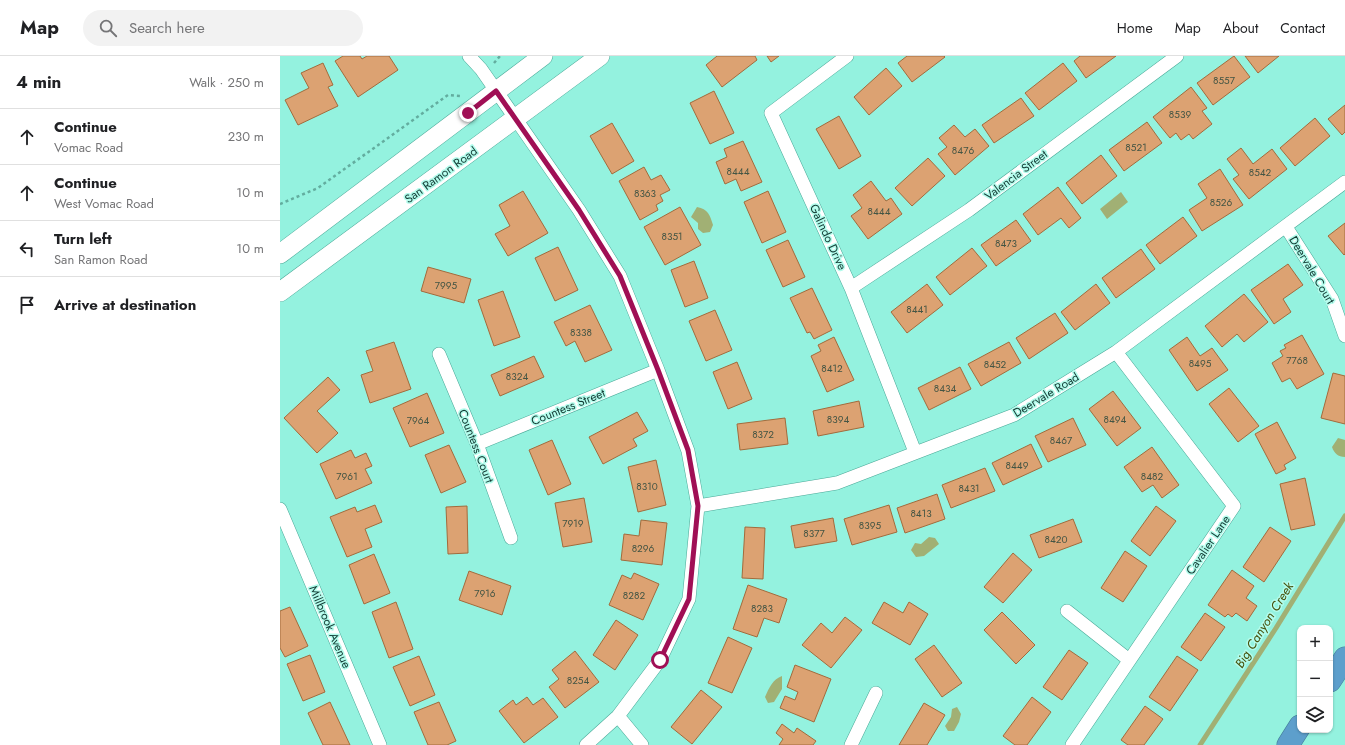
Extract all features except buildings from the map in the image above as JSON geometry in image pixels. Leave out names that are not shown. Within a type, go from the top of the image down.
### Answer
[{"type":"highway","points":[[1333,676],[1345,658]]},
{"type":"highway","points":[[1288,745],[1297,731]]},
{"type":"main road","points":[[280,254],[543,56]]},
{"type":"main road","name":"San Ramon Road","points":[[280,292],[600,56]]},
{"type":"street","points":[[469,56],[496,91],[579,210],[620,276],[688,450],[698,506],[689,599],[660,660],[618,716],[586,745]]},
{"type":"street","name":"Galindo Drive","points":[[847,56],[771,113],[851,288],[915,452]]},
{"type":"street","name":"Valencia Street","points":[[851,288],[970,210],[1177,56]]},
{"type":"street","name":"Deervale Road","points":[[698,506],[837,483],[1014,415],[1116,352],[1345,182]]},
{"type":"street","name":"Deervale Court","points":[[1286,227],[1332,299],[1345,336]]},
{"type":"street","name":"Cavalier Lane","points":[[1072,745],[1234,506],[1116,352]]},
{"type":"street","name":"Countess Court","points":[[439,354],[477,444],[511,538]]},
{"type":"street","name":"Countess Street","points":[[477,444],[658,370]]},
{"type":"street","name":"Millbrook Avenue","points":[[280,509],[380,745]]},
{"type":"street","points":[[1067,611],[1129,660]]},
{"type":"street","points":[[851,745],[876,693]]},
{"type":"street","points":[[618,716],[642,745]]},
{"type":"path","points":[[483,73],[500,56]]},
{"type":"path","points":[[280,204],[318,188],[448,95],[461,96]]},
{"type":"shaded area","points":[[1121,192],[1128,202],[1107,219],[1100,209]]},
{"type":"shaded area","points":[[697,207],[704,209],[710,215],[713,225],[710,232],[703,233],[698,229],[698,223],[691,217]]},
{"type":"shaded area","points":[[1338,438],[1345,440],[1345,457],[1337,454],[1332,447]]},
{"type":"shaded area","points":[[929,537],[935,538],[939,544],[924,556],[916,557],[911,550],[915,543],[921,544]]},
{"type":"shaded area","points":[[782,676],[782,689],[774,702],[768,703],[765,697],[768,690],[779,677]]},
{"type":"shaded area","points":[[957,707],[961,714],[959,722],[954,731],[948,731],[945,726],[951,717],[952,709]]},
{"type":"waterway","name":"Big Canyon Creek","points":[[1200,745],[1276,628],[1345,516]]},
{"type":"route","points":[[468,113],[496,91],[579,210],[620,276],[688,450],[698,506],[689,599],[660,660]]}]
